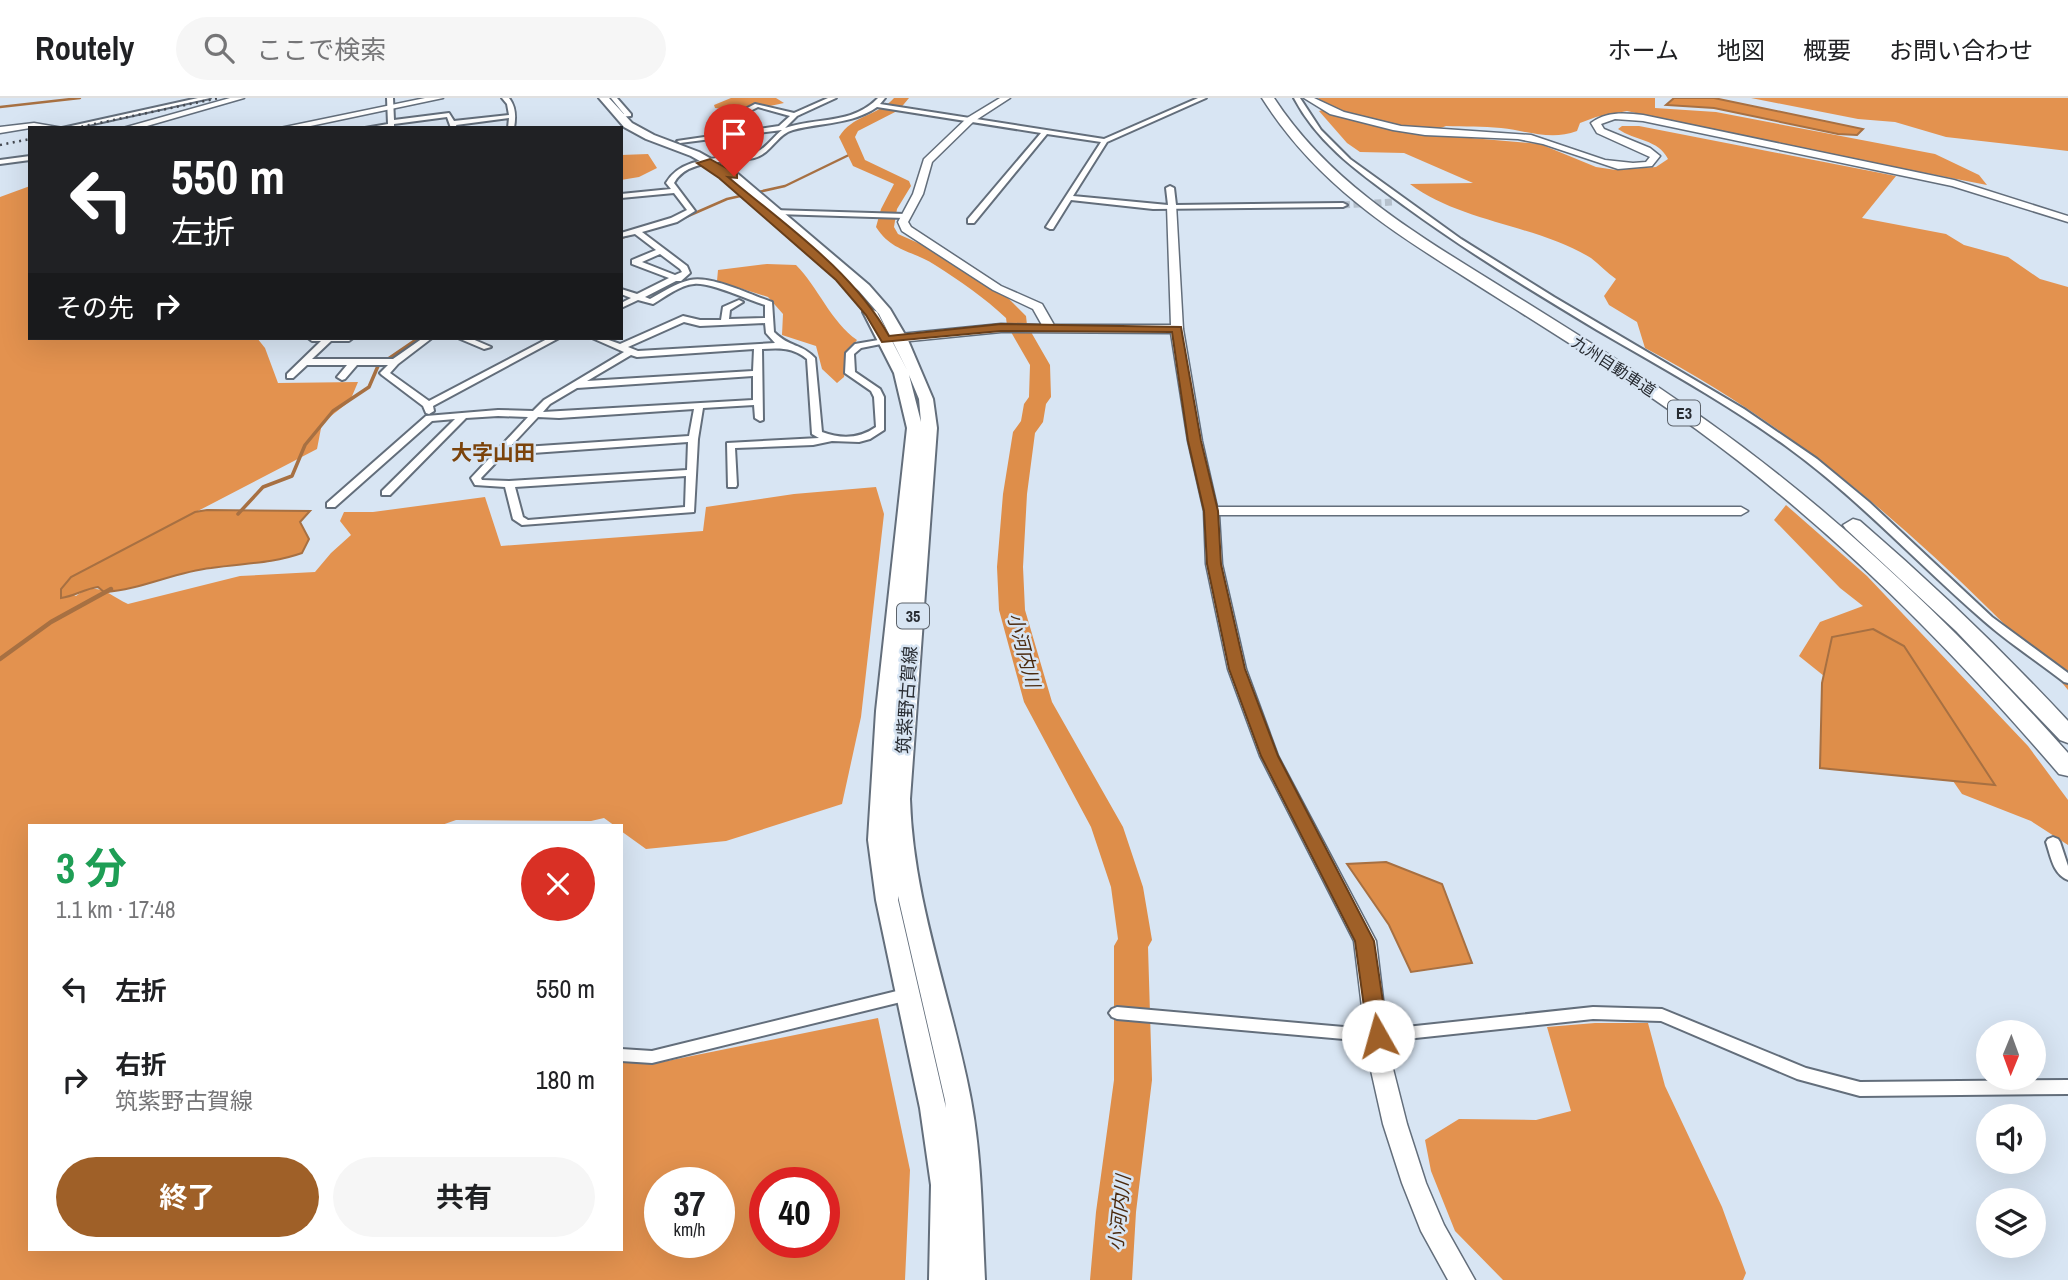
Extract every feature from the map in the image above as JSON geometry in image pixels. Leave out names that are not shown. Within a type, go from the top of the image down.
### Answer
[{"type":"highway","name":"九州自動車道","points":[[1268,98],[1285,124],[1314,157],[1379,212],[1662,397],[1749,460],[1825,521],[1912,600],[1982,670],[2068,768]]},
{"type":"highway","name":"九州自動車道","points":[[1282,98],[1299,124],[1329,158],[1396,213],[1672,390],[1772,461],[1835,510],[1936,600],[2005,667],[2068,735]]},
{"type":"main road","name":"筑紫野古賀線","points":[[593,98],[619,117],[750,188],[863,288],[885,312],[893,339],[915,428],[885,720],[879,840],[887,900],[933,1108],[944,1185],[943,1280]]},
{"type":"main road","name":"筑紫野古賀線","points":[[604,98],[619,117]]},
{"type":"main road","name":"筑紫野古賀線","points":[[706,162],[839,277],[893,339],[926,399],[929,428],[899,799],[900,839],[927,979],[958,1100],[967,1179],[971,1280]]},
{"type":"street","points":[[74,126],[207,98]]},
{"type":"street","points":[[135,126],[240,98]]},
{"type":"street","points":[[293,126],[391,103],[439,98]]},
{"type":"street","points":[[505,98],[509,101],[513,116],[512,126]]},
{"type":"street","points":[[623,234],[674,220],[691,211],[674,191],[670,183],[671,177],[687,167],[706,162],[758,156],[795,115],[833,98]]},
{"type":"street","points":[[901,216],[918,194],[927,161],[970,120],[1006,98]]},
{"type":"street","points":[[1049,227],[1105,141],[1203,98]]},
{"type":"street","points":[[1297,98],[1310,120],[1341,155],[1398,201],[1455,241],[1708,390],[1787,441],[1848,486],[1989,620],[2068,679]]},
{"type":"street","points":[[1308,98],[1332,112],[1388,126],[1421,132],[1532,138],[1560,146],[1598,163],[1618,167],[1649,164],[1656,156],[1600,131],[1596,123],[1605,118],[1625,116],[1650,119],[1942,180],[2068,219]]},
{"type":"street","points":[[391,103],[392,125],[449,115],[453,125],[513,116]]},
{"type":"street","points":[[680,141],[828,123],[880,103],[1044,133],[1105,141]]},
{"type":"street","points":[[720,124],[757,105],[795,115]]},
{"type":"street","points":[[161,107],[173,115]]},
{"type":"street","points":[[0,120],[24,123],[27,126]]},
{"type":"street","points":[[0,130],[27,126]]},
{"type":"street","points":[[971,221],[1044,133]]},
{"type":"street","points":[[0,162],[28,158]]},
{"type":"street","points":[[623,196],[674,191]]},
{"type":"street","points":[[1070,198],[1171,197],[1343,205]]},
{"type":"street","points":[[1171,197],[1177,329],[1195,441],[1211,511],[1214,564],[1237,669],[1269,756],[1365,941],[1379,1057],[1395,1124],[1414,1183],[1434,1231],[1462,1280]]},
{"type":"street","points":[[776,212],[901,216]]},
{"type":"street","points":[[901,216],[906,229],[922,240],[997,288],[1038,307],[1044,327]]},
{"type":"street","points":[[623,305],[686,273],[684,268],[636,231]]},
{"type":"street","points":[[660,251],[635,262],[678,279]]},
{"type":"street","points":[[623,292],[650,302],[688,283],[706,281],[719,288],[769,304],[770,333],[782,345]]},
{"type":"street","points":[[725,322],[726,309],[739,302]]},
{"type":"street","points":[[692,473],[509,484],[479,483],[476,478],[547,402],[626,350],[683,318],[700,323],[770,320]]},
{"type":"street","points":[[732,485],[730,445],[859,439],[873,435],[881,428],[879,397],[875,389],[850,373],[850,353],[858,346],[893,339],[1001,328],[1177,329]]},
{"type":"street","points":[[290,376],[304,362],[318,340]]},
{"type":"street","points":[[425,340],[395,362],[385,373],[428,405],[429,418]]},
{"type":"street","points":[[468,340],[487,347]]},
{"type":"street","points":[[428,405],[551,340]]},
{"type":"street","points":[[601,340],[626,350],[782,345],[802,350],[811,358],[817,433],[831,439]]},
{"type":"street","points":[[758,346],[760,418]]},
{"type":"street","points":[[304,362],[395,362]]},
{"type":"street","points":[[342,377],[354,362]]},
{"type":"street","points":[[574,386],[757,373]]},
{"type":"street","points":[[331,505],[429,418],[758,401]]},
{"type":"street","points":[[509,484],[518,519],[526,523],[690,510],[693,439],[699,406]]},
{"type":"street","points":[[386,493],[463,416]]},
{"type":"street","points":[[500,452],[693,439]]},
{"type":"street","points":[[1211,511],[1741,511]]},
{"type":"street","points":[[2053,842],[2061,867],[2068,875]]},
{"type":"street","points":[[623,1055],[652,1057],[909,994]]},
{"type":"street","points":[[1116,1013],[1378,1036],[1593,1013],[1662,1015],[1803,1074],[1860,1089],[2068,1087]]},
{"type":"shaded area","points":[[731,98],[776,98],[784,103],[770,106],[756,104],[741,111],[715,108],[714,105]]},
{"type":"shaded area","points":[[1318,98],[1655,98],[1655,108],[1716,112],[1935,154],[1979,175],[1987,185],[1746,138],[1627,111],[1596,117],[1580,123],[1577,131],[1558,135],[1487,127],[1446,126],[1438,129],[1448,136],[1540,144],[1596,167],[1616,170],[1656,167],[1668,159],[1664,152],[1618,129],[1622,126],[1639,126],[1896,176],[1862,218],[1946,234],[1964,245],[2008,257],[2040,279],[2068,287],[2068,690],[1951,572],[1870,500],[1739,403],[1645,348],[1637,322],[1609,305],[1604,296],[1616,279],[1591,258],[1547,238],[1452,207],[1430,197],[1410,184],[1473,183],[1404,153],[1360,152],[1347,143],[1319,111],[1329,108]]},
{"type":"shaded area","points":[[1674,98],[1714,98],[1863,129],[1857,135],[1838,134],[1714,108],[1666,105]]},
{"type":"shaded area","points":[[1751,98],[2068,98],[2068,151],[1946,137],[1895,122],[1858,119]]},
{"type":"shaded area","points":[[648,154],[657,168],[639,177],[623,180],[623,155]]},
{"type":"shaded area","points":[[28,187],[28,340],[259,340],[265,348],[278,383],[358,382],[350,401],[322,423],[317,449],[71,577],[61,589],[76,596],[83,591],[96,589],[128,604],[240,576],[315,572],[351,535],[340,521],[344,512],[373,512],[485,497],[501,546],[703,531],[706,507],[794,494],[876,487],[884,514],[861,717],[842,804],[726,841],[646,849],[623,832],[623,824],[612,824],[604,818],[591,821],[456,820],[445,824],[28,824],[28,1251],[623,1251],[623,1061],[662,1062],[878,1018],[910,1170],[905,1280],[0,1280],[0,197]]},
{"type":"shaded area","points":[[767,264],[796,265],[840,324],[857,340],[847,353],[844,377],[837,383],[822,369],[816,346],[782,335],[783,314],[768,297],[717,281],[718,270]]},
{"type":"shaded area","points":[[1786,505],[1867,576],[2028,746],[2068,800],[2068,845],[2031,821],[1962,794],[1953,781],[1994,784],[1833,637],[1824,676],[1799,656],[1820,622],[1863,606],[1840,588],[1774,520]]},
{"type":"shaded area","points":[[310,511],[300,522],[309,539],[302,553],[291,557],[197,570],[118,591],[104,592],[98,587],[61,598],[61,589],[71,577],[195,512]]},
{"type":"shaded area","points":[[1873,629],[1904,646],[1995,785],[1820,768],[1822,683],[1832,637]]},
{"type":"shaded area","points":[[1386,862],[1442,884],[1472,963],[1411,972],[1389,925],[1347,864]]},
{"type":"shaded area","points":[[1648,1023],[1665,1086],[1722,1207],[1746,1273],[1743,1280],[1503,1280],[1455,1231],[1431,1171],[1425,1140],[1459,1119],[1536,1120],[1571,1111],[1547,1027]]},
{"type":"waterway","points":[[0,107],[80,98]]},
{"type":"waterway","name":"小河内川","points":[[902,98],[894,107],[852,128],[847,137],[859,163],[901,181],[903,186],[889,209],[885,227],[892,238],[939,259],[1002,303],[1016,316],[1017,325],[1040,365],[1040,397],[1035,404],[1032,422],[1024,432],[1015,494],[1010,567],[1012,610],[1038,702],[1107,827],[1127,887],[1135,940],[1131,946],[1133,1080],[1116,1212],[1111,1280]]},
{"type":"waterway","points":[[679,220],[727,199],[785,186],[853,153]]},
{"type":"waterway","points":[[623,237],[634,234]]},
{"type":"waterway","points":[[238,514],[263,487],[292,476],[305,445],[333,411],[369,387],[378,366],[416,340]]},
{"type":"waterway","points":[[0,659],[51,622],[111,589]]},
{"type":"tunnel","points":[[1343,205],[1393,202]]},
{"type":"railway","points":[[85,126],[219,98]]},
{"type":"railway","points":[[0,145],[28,139]]},
{"type":"district","name":"大字山田","points":[[493,453]]},
{"type":"route","points":[[734,176],[710,161],[701,163],[722,176],[839,277],[871,314],[886,340],[1001,328],[1177,329],[1195,441],[1211,511],[1214,564],[1237,669],[1269,756],[1365,941],[1378,1036]]}]
